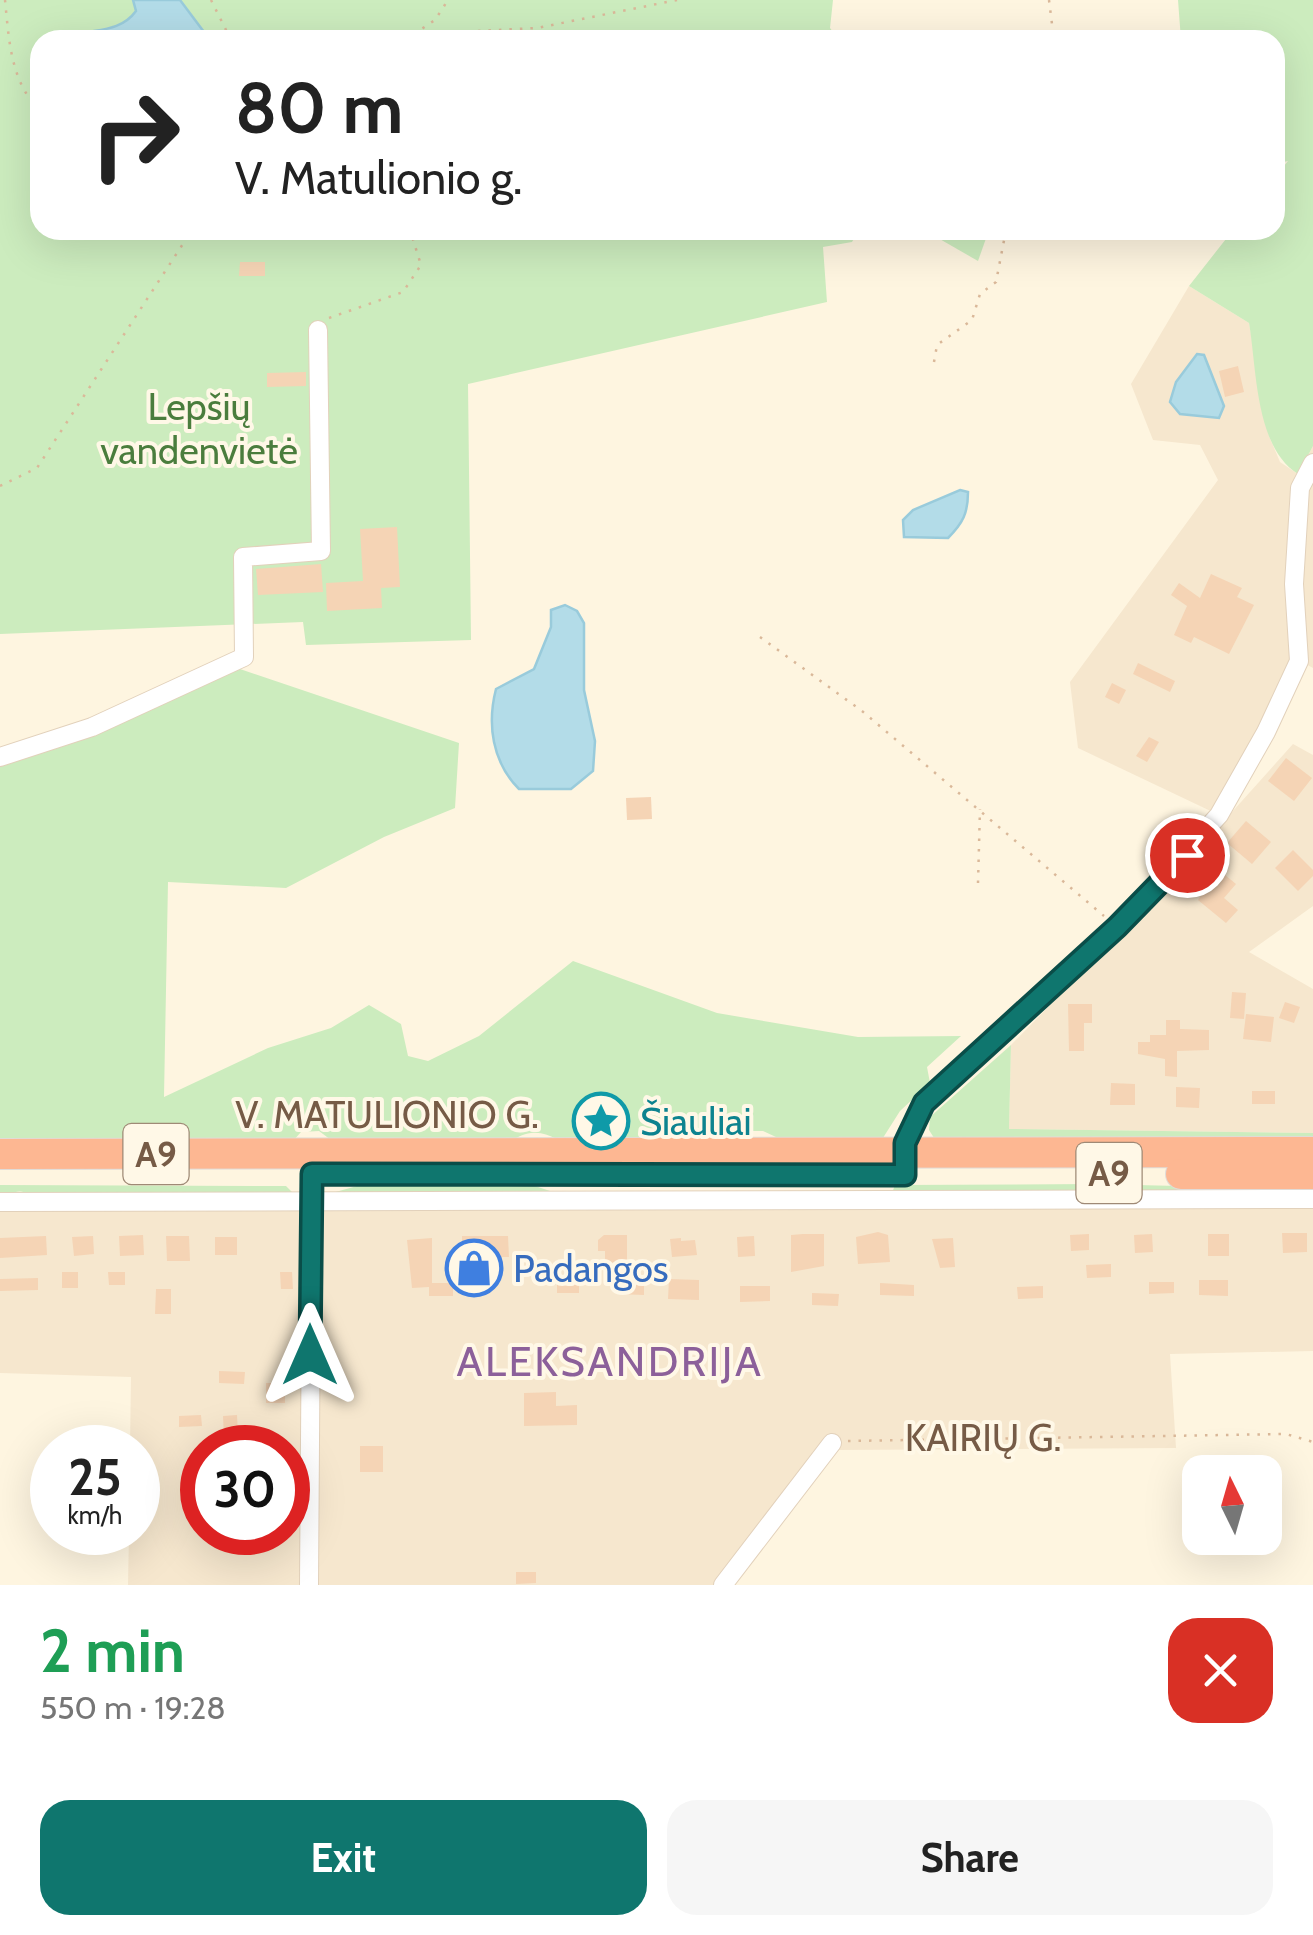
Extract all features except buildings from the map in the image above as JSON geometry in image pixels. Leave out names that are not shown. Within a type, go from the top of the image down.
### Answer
[{"type":"highway","name":"V. MATULIONIO G.","points":[[0,1174],[312,1177],[905,1166],[1313,1152]]},
{"type":"highway","name":"V. MATULIONIO G.","points":[[0,1154],[312,1177]]},
{"type":"highway","name":"V. MATULIONIO G.","points":[[905,1166],[1313,1174]]},
{"type":"street","points":[[0,757],[92,727],[244,657],[242,557],[322,552],[318,330]]},
{"type":"street","points":[[1299,661],[1294,584],[1300,488],[1313,464]]},
{"type":"street","points":[[905,1166],[908,1134],[924,1103],[1117,927],[1219,815],[1266,732],[1313,630]]},
{"type":"street","points":[[309,1585],[312,1177]]},
{"type":"street","points":[[0,1202],[312,1177],[1313,1199]]},
{"type":"street","points":[[723,1585],[832,1443]]},
{"type":"path","points":[[5,0],[10,54],[19,82],[30,97]]},
{"type":"path","points":[[212,0],[226,30]]},
{"type":"path","points":[[421,30],[435,20],[448,0]]},
{"type":"path","points":[[497,30],[537,28],[676,0]]},
{"type":"path","points":[[1049,0],[1053,30]]},
{"type":"path","points":[[0,486],[37,468],[185,240]]},
{"type":"path","points":[[318,330],[334,313],[403,292],[422,265],[413,240]]},
{"type":"path","points":[[934,362],[938,345],[972,320],[980,294],[996,282],[1004,240]]},
{"type":"path","points":[[760,637],[862,712],[1117,927]]},
{"type":"path","points":[[978,883],[980,809]]},
{"type":"path","name":"KAIRIŲ G.","points":[[832,1443],[876,1438],[1267,1434],[1313,1442]]},
{"type":"shaded area","points":[[1189,286],[1249,323],[1269,436],[1280,462],[1298,474],[1313,446],[1313,668],[1300,661],[1219,815],[1078,748],[1070,682],[1218,480],[1200,445],[1153,440],[1131,384]]},
{"type":"shaded area","points":[[1293,744],[1313,755],[1313,906],[1249,952],[1313,989],[1313,1133],[1009,1129],[1011,1045],[1153,900]]},
{"type":"shaded area","points":[[1313,1203],[1313,1351],[1170,1354],[1176,1448],[836,1450],[733,1585],[128,1585],[129,1555],[160,1555],[160,1425],[130,1425],[131,1377],[0,1373],[0,1209]]},
{"type":"green space","name":"Lepšių vandenvietė","points":[[0,0],[833,0],[832,30],[30,30],[30,240],[853,240],[823,247],[827,302],[468,384],[471,640],[306,645],[303,622],[0,634]]},
{"type":"green space","points":[[1178,0],[1313,0],[1313,446],[1298,474],[1273,446],[1266,427],[1249,323],[1189,286],[1225,240],[1285,240],[1285,30],[1180,30]]},
{"type":"green space","points":[[941,240],[985,240],[978,261]]},
{"type":"green space","points":[[240,669],[459,743],[455,808],[384,837],[286,888],[168,882],[164,1097],[268,1048],[331,1028],[369,1005],[401,1024],[408,1056],[428,1061],[479,1036],[573,961],[717,1013],[858,1037],[961,1036],[927,1067],[930,1083],[900,1111],[881,1141],[789,1143],[763,1131],[697,1131],[658,1144],[602,1147],[569,1144],[538,1133],[503,1146],[331,1140],[319,1131],[301,1132],[293,1141],[0,1147],[0,764]]},
{"type":"green space","points":[[1011,1045],[1009,1129],[1313,1133],[1313,1141],[936,1141],[929,1130],[930,1117]]},
{"type":"green space","points":[[0,1185],[286,1186],[295,1195],[33,1197],[19,1192],[0,1198]]},
{"type":"green space","points":[[532,1185],[571,1198],[332,1193],[357,1186]]},
{"type":"green space","points":[[895,1185],[1306,1189],[1313,1193],[667,1198],[685,1192],[892,1193]]},
{"type":"water","points":[[133,0],[180,0],[202,30],[99,30],[120,25],[136,11]]},
{"type":"water","points":[[1197,354],[1204,355],[1224,406],[1219,418],[1180,414],[1170,402],[1176,382]]},
{"type":"water","points":[[960,490],[968,492],[966,512],[948,538],[904,537],[903,520],[913,510]]},
{"type":"water","points":[[565,605],[577,611],[584,623],[584,690],[595,741],[593,771],[571,789],[519,789],[503,767],[494,742],[496,689],[534,669],[551,627],[551,610]]},
{"type":"place","name":"Šiauliai","points":[[601,1121]]},
{"type":"place","name":"Padangos","points":[[474,1268]]},
{"type":"district","name":"ALEKSANDRIJA","points":[[610,1361]]},
{"type":"route","points":[[310,1355],[312,1174],[905,1175],[905,1143],[924,1103],[1117,927],[1187,855]]}]
